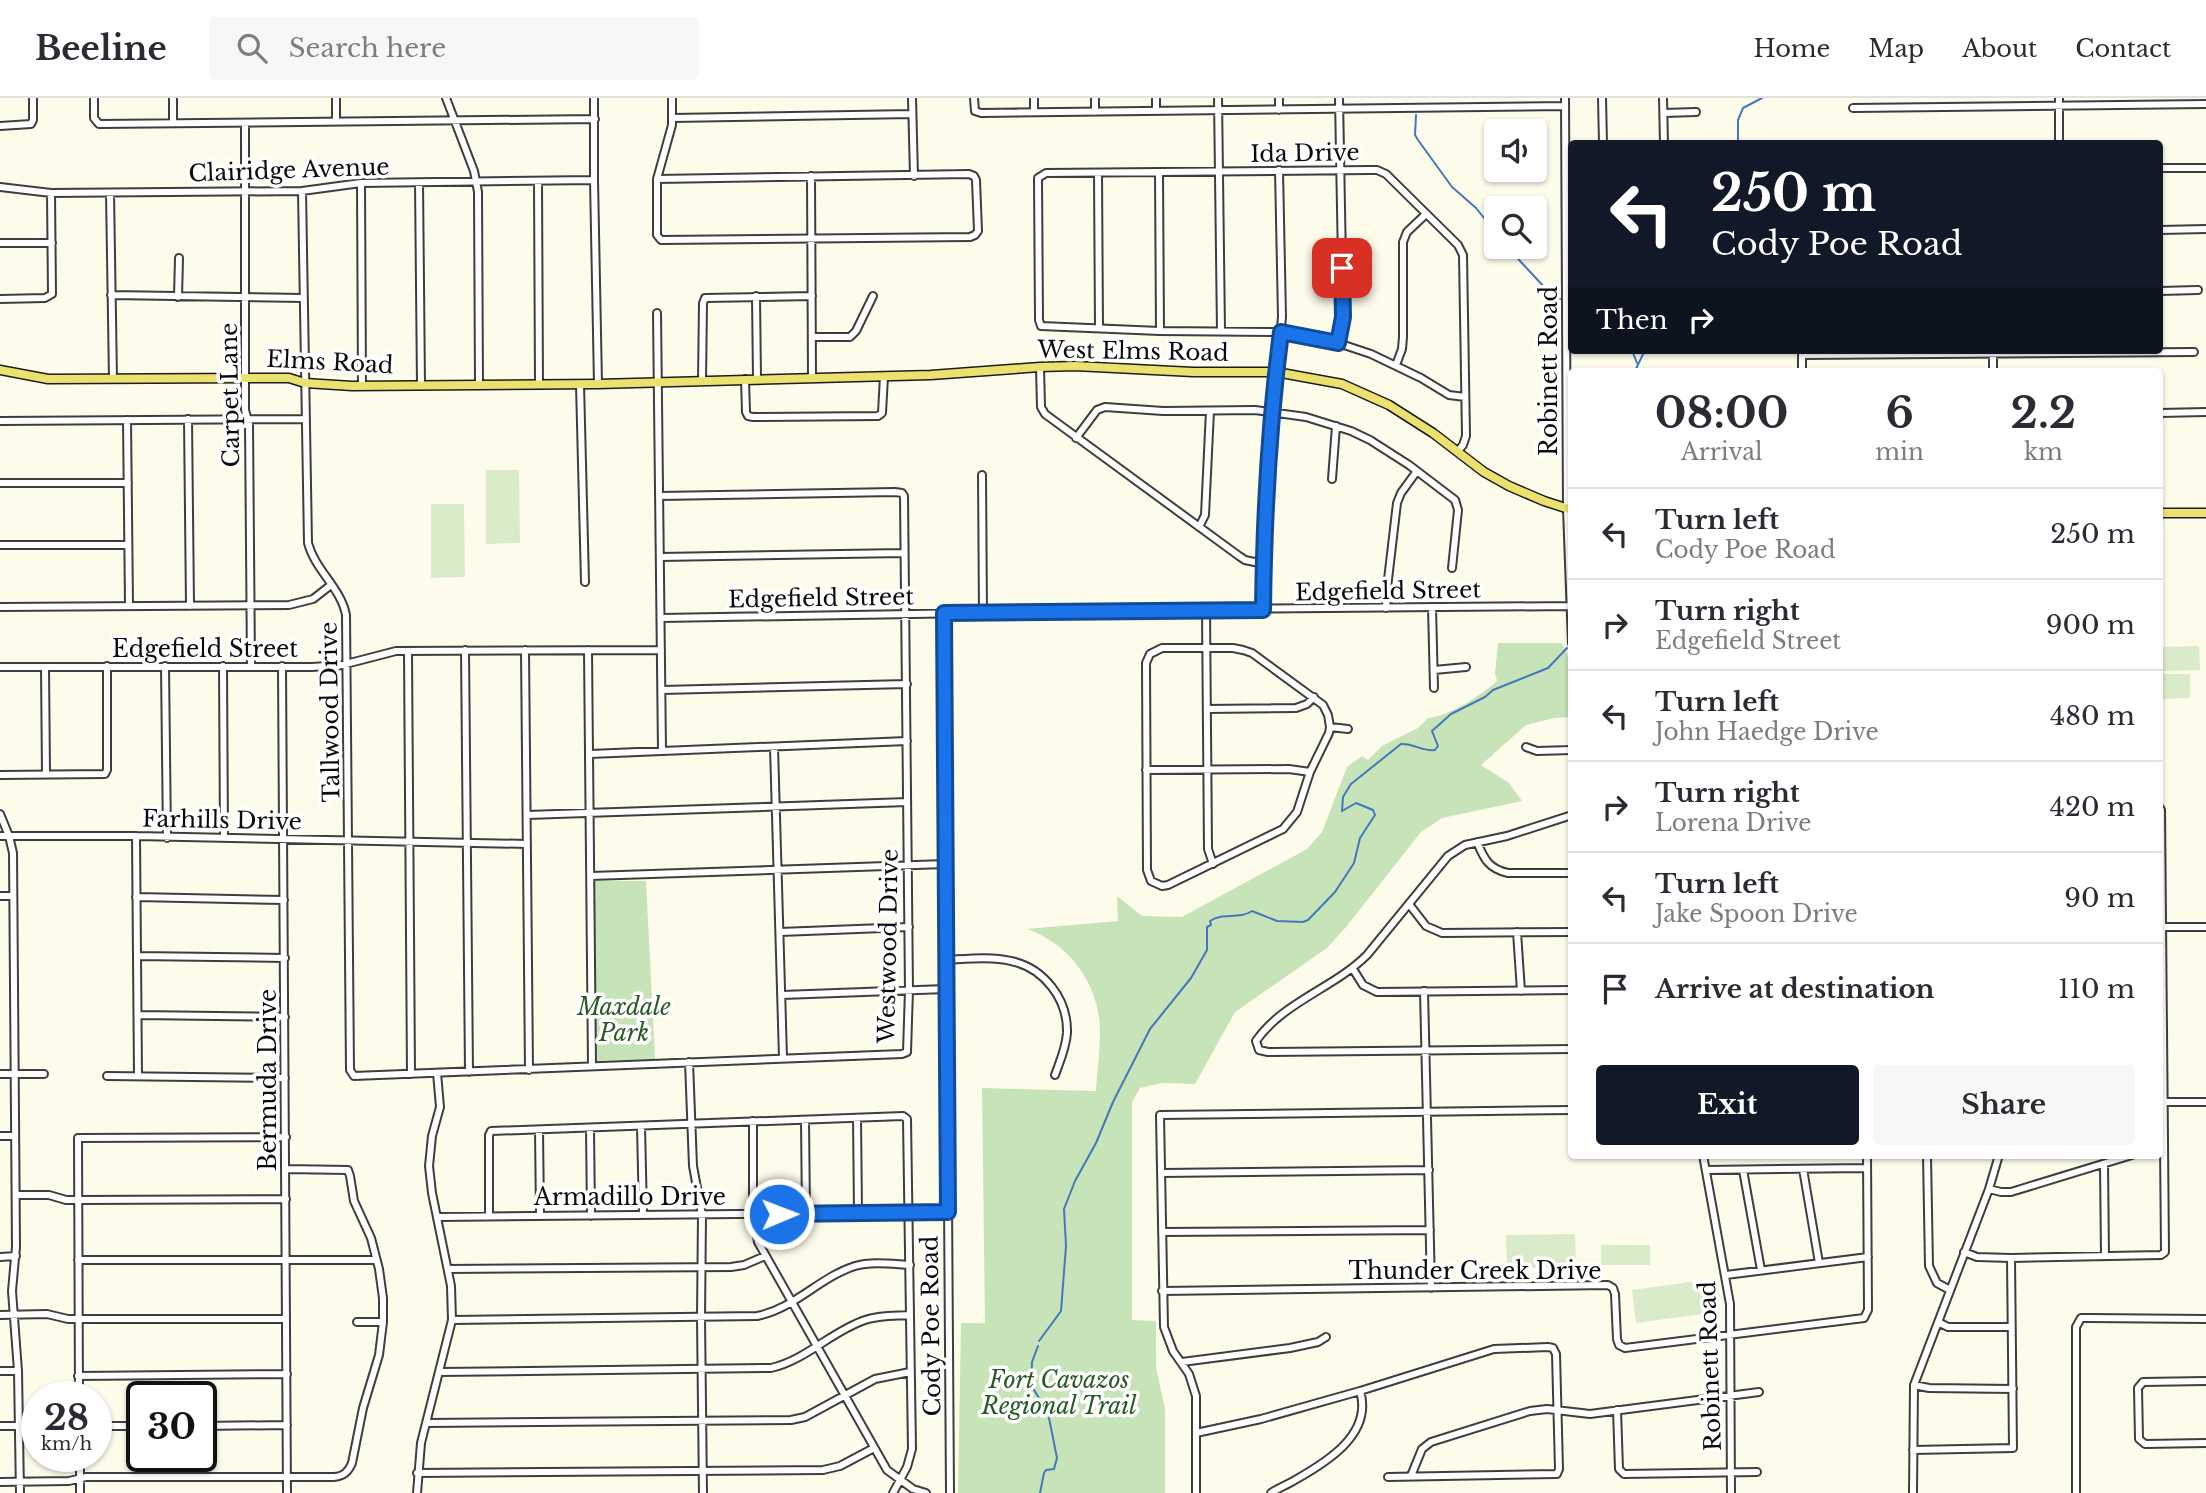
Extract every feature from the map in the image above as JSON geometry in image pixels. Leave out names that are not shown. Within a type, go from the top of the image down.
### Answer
[{"type":"main road","name":"West Elms Road","points":[[658,383],[931,375],[1040,367],[1276,372],[1342,384],[1355,389],[1408,416],[1484,472],[1509,486],[1568,510]]},
{"type":"main road","name":"Elms Road","points":[[0,370],[48,379],[289,378],[305,383],[362,386],[658,383]]},
{"type":"main road","points":[[2163,513],[2206,513]]},
{"type":"street","points":[[0,126],[31,124],[33,98]]},
{"type":"street","points":[[94,98],[94,118],[99,124],[595,119]]},
{"type":"street","points":[[173,98],[173,123]]},
{"type":"street","points":[[335,121],[336,98]]},
{"type":"street","points":[[446,98],[477,181],[479,385]]},
{"type":"street","points":[[594,98],[598,384]]},
{"type":"street","points":[[657,179],[975,176],[978,231],[970,237],[664,241],[658,238],[657,179],[671,132],[672,98]]},
{"type":"street","points":[[912,98],[914,176]]},
{"type":"street","points":[[974,98],[975,111],[981,113],[1525,107],[1565,102]]},
{"type":"street","points":[[1034,98],[1034,112]]},
{"type":"street","points":[[1095,98],[1096,112]]},
{"type":"street","points":[[1156,98],[1156,111]]},
{"type":"street","points":[[1218,98],[1221,331]]},
{"type":"street","points":[[1279,98],[1279,110]]},
{"type":"street","points":[[1338,343],[1343,317],[1339,98]]},
{"type":"street","points":[[1400,98],[1400,108]]},
{"type":"street","points":[[1461,98],[1461,107]]},
{"type":"street","points":[[1524,98],[1525,107]]},
{"type":"street","points":[[1602,98],[1603,140]]},
{"type":"street","points":[[1664,98],[1664,140]]},
{"type":"street","points":[[1887,98],[1887,107]]},
{"type":"street","name":"Robinett Road","points":[[1565,102],[1568,174]]},
{"type":"street","points":[[1853,108],[1947,102],[2206,104]]},
{"type":"street","points":[[2059,102],[2059,140]]},
{"type":"street","points":[[1664,113],[1696,112]]},
{"type":"street","points":[[672,118],[912,114]]},
{"type":"street","name":"Carpet Lane","points":[[245,123],[245,378],[248,419],[251,666]]},
{"type":"street","points":[[2163,168],[2206,168]]},
{"type":"street","points":[[1263,610],[1273,411],[1281,332],[1279,170]]},
{"type":"street","name":"Ida Drive","points":[[1098,327],[1041,326],[1037,181],[1040,175],[1279,170],[1381,172],[1458,245],[1463,255],[1466,436],[1458,451]]},
{"type":"street","points":[[1098,173],[1098,327],[1160,331],[1281,332],[1338,343],[1396,365],[1449,395],[1465,397]]},
{"type":"street","points":[[1159,173],[1160,331]]},
{"type":"street","points":[[811,176],[812,377]]},
{"type":"street","name":"Clairidge Avenue","points":[[0,187],[51,193],[302,191],[361,183],[594,180]]},
{"type":"street","points":[[538,181],[539,384]]},
{"type":"street","points":[[361,183],[362,386]]},
{"type":"street","points":[[419,183],[421,385]]},
{"type":"street","name":"Tallwood Drive","points":[[302,191],[308,543],[315,561],[345,608],[352,1074]]},
{"type":"street","points":[[0,299],[49,296],[52,291],[51,193]]},
{"type":"street","points":[[110,193],[113,379]]},
{"type":"street","points":[[1396,365],[1403,337],[1403,242],[1407,232],[1426,214]]},
{"type":"street","points":[[2163,230],[2206,229]]},
{"type":"street","points":[[0,243],[52,243]]},
{"type":"street","points":[[178,297],[179,258]]},
{"type":"street","points":[[2163,291],[2198,290]]},
{"type":"street","points":[[111,295],[303,298]]},
{"type":"street","points":[[756,296],[757,379]]},
{"type":"street","points":[[702,381],[705,299],[812,296]]},
{"type":"street","points":[[812,337],[850,337],[856,331],[873,296]]},
{"type":"street","points":[[657,313],[662,751]]},
{"type":"street","points":[[2163,352],[2194,352]]},
{"type":"street","points":[[1040,367],[1042,411],[1245,560],[1264,564]]},
{"type":"street","points":[[745,379],[745,405],[748,416],[878,416],[884,405],[884,376]]},
{"type":"street","points":[[580,384],[585,582]]},
{"type":"street","points":[[1076,438],[1093,414],[1101,408],[1273,411],[1336,426],[1370,440],[1452,498],[1457,505],[1452,568]]},
{"type":"street","points":[[1199,527],[1205,515],[1210,411]]},
{"type":"street","points":[[2163,412],[2206,412]]},
{"type":"street","points":[[188,419],[190,606]]},
{"type":"street","points":[[0,421],[306,419]]},
{"type":"street","points":[[127,420],[129,605]]},
{"type":"street","points":[[1332,479],[1336,426]]},
{"type":"street","points":[[1386,608],[1397,503],[1417,471]]},
{"type":"street","points":[[982,475],[983,613]]},
{"type":"street","points":[[0,483],[128,483]]},
{"type":"street","name":"Westwood Drive","points":[[352,1074],[358,1077],[905,1054],[909,1046],[909,927],[903,495],[882,492],[660,496]]},
{"type":"street","points":[[0,545],[128,545]]},
{"type":"street","points":[[660,557],[904,553]]},
{"type":"street","points":[[0,607],[298,604],[319,596],[331,585]]},
{"type":"street","name":"Edgefield Street","points":[[661,618],[1568,606]]},
{"type":"street","points":[[1432,607],[1434,688]]},
{"type":"street","points":[[1206,609],[1208,849],[1213,864]]},
{"type":"street","name":"Cody Poe Road","points":[[944,613],[950,1493]]},
{"type":"street","points":[[1162,648],[1207,648],[1233,648],[1252,653],[1314,697],[1326,710],[1330,727],[1310,772],[1297,813],[1283,829],[1162,886],[1151,881],[1147,870],[1147,658],[1155,650],[1162,648]]},
{"type":"street","points":[[466,650],[470,1072]]},
{"type":"street","points":[[525,650],[529,1070]]},
{"type":"street","points":[[588,650],[592,1066]]},
{"type":"street","name":"Edgefield Street","points":[[0,667],[331,666],[376,655],[408,652],[661,650]]},
{"type":"street","points":[[408,652],[411,1074]]},
{"type":"street","points":[[0,775],[103,775],[107,772],[107,666]]},
{"type":"street","points":[[165,666],[167,838]]},
{"type":"street","points":[[223,666],[225,838]]},
{"type":"street","name":"Bermuda Drive","points":[[282,666],[287,1493]]},
{"type":"street","points":[[46,667],[46,774]]},
{"type":"street","points":[[1434,670],[1466,667]]},
{"type":"street","points":[[662,690],[907,684]]},
{"type":"street","points":[[1207,709],[1296,708],[1307,704],[1314,697]]},
{"type":"street","points":[[1330,727],[1348,729]]},
{"type":"street","points":[[590,754],[907,741]]},
{"type":"street","points":[[774,747],[783,1058]]},
{"type":"street","points":[[1526,747],[1537,751],[1568,750]]},
{"type":"street","points":[[1146,770],[1289,769],[1310,772]]},
{"type":"street","points":[[527,815],[907,802]]},
{"type":"street","points":[[0,814],[13,853],[16,1256],[12,1291],[18,1371],[20,1493]]},
{"type":"street","points":[[1568,816],[1507,836],[1465,845],[1448,856],[1353,969],[1287,1011],[1258,1037],[1256,1046],[1259,1050],[1268,1052],[1568,1049]]},
{"type":"street","name":"Farhills Drive","points":[[0,836],[527,844]]},
{"type":"street","points":[[136,836],[138,1076]]},
{"type":"street","points":[[1478,842],[1483,859],[1499,871],[1568,873]]},
{"type":"street","points":[[591,876],[945,864]]},
{"type":"street","points":[[0,896],[13,896]]},
{"type":"street","points":[[136,897],[284,900]]},
{"type":"street","points":[[1409,904],[1421,921],[1437,932],[1568,932]]},
{"type":"street","points":[[780,932],[909,927]]},
{"type":"street","points":[[2163,927],[2206,927]]},
{"type":"street","points":[[1517,932],[1521,990]]},
{"type":"street","points":[[137,956],[285,958]]},
{"type":"street","points":[[946,960],[1010,960],[1032,969],[1045,979],[1061,1002],[1066,1024],[1066,1042],[1055,1075]]},
{"type":"street","points":[[1353,969],[1363,985],[1377,992],[1568,990]]},
{"type":"street","points":[[782,995],[946,989]]},
{"type":"street","points":[[1424,991],[1431,1288]]},
{"type":"street","points":[[138,1015],[285,1017]]},
{"type":"street","points":[[689,1062],[694,1177],[702,1214],[703,1493]]},
{"type":"street","points":[[417,1493],[417,1473],[426,1423],[452,1320],[453,1306],[429,1166],[432,1136],[440,1107],[438,1073]]},
{"type":"street","points":[[0,1074],[44,1074]]},
{"type":"street","points":[[107,1076],[285,1078]]},
{"type":"street","points":[[2163,1085],[2163,1124]]},
{"type":"street","points":[[2164,1102],[2206,1102]]},
{"type":"street","points":[[1196,1493],[1196,1395],[1194,1385],[1173,1350],[1164,1327],[1160,1115],[1568,1110]]},
{"type":"street","points":[[489,1216],[490,1133],[903,1116],[907,1119],[912,1449],[907,1467],[893,1493]]},
{"type":"street","points":[[857,1118],[858,1211]]},
{"type":"street","points":[[805,1120],[806,1214]]},
{"type":"street","points":[[753,1121],[753,1214],[756,1237],[887,1470],[913,1489],[926,1493]]},
{"type":"street","points":[[641,1126],[643,1215]]},
{"type":"street","points":[[590,1128],[591,1216]]},
{"type":"street","points":[[539,1130],[540,1215]]},
{"type":"street","points":[[0,1136],[15,1136]]},
{"type":"street","points":[[78,1381],[77,1140],[80,1137],[286,1137]]},
{"type":"street","name":"Robinett Road","points":[[1704,1159],[1730,1304],[1731,1493]]},
{"type":"street","name":"Thunder Creek Drive","points":[[1162,1291],[1608,1285],[1613,1288],[1615,1294],[1617,1339],[1619,1345],[1625,1348],[1864,1318],[1868,1311],[1867,1159]]},
{"type":"street","points":[[1927,1159],[1928,1266],[1937,1283],[1950,1290]]},
{"type":"street","points":[[1913,1493],[1914,1385],[1989,1189],[1997,1159]]},
{"type":"street","points":[[1989,1189],[2011,1192],[2120,1159]]},
{"type":"street","points":[[1964,1252],[1977,1257],[2011,1258],[2161,1255],[2165,1252],[2162,1159]]},
{"type":"street","points":[[2104,1164],[2105,1256]]},
{"type":"street","points":[[1706,1170],[1867,1168]]},
{"type":"street","points":[[0,1482],[334,1477],[349,1470],[363,1408],[379,1355],[383,1322],[382,1289],[368,1231],[352,1195],[349,1172],[346,1169],[285,1169]]},
{"type":"street","points":[[1803,1169],[1819,1263]]},
{"type":"street","points":[[1162,1173],[1429,1170]]},
{"type":"street","points":[[1743,1170],[1761,1270]]},
{"type":"street","points":[[16,1195],[49,1195],[66,1200],[286,1199]]},
{"type":"street","name":"Armadillo Drive","points":[[438,1217],[948,1212]]},
{"type":"street","points":[[1162,1232],[1430,1230]]},
{"type":"street","points":[[0,1256],[16,1256]]},
{"type":"street","points":[[448,1269],[701,1267],[744,1265],[765,1256]]},
{"type":"street","points":[[1726,1275],[1868,1256]]},
{"type":"street","points":[[1913,1450],[2013,1448],[2011,1258]]},
{"type":"street","points":[[78,1260],[375,1260]]},
{"type":"street","points":[[452,1320],[761,1316],[792,1302],[855,1266],[909,1265]]},
{"type":"street","points":[[0,1315],[54,1314],[79,1319],[286,1319]]},
{"type":"street","points":[[439,1372],[771,1368],[791,1361],[866,1319],[909,1315]]},
{"type":"street","points":[[2076,1493],[2077,1322],[2081,1318],[2206,1319]]},
{"type":"street","points":[[357,1322],[383,1322]]},
{"type":"street","points":[[1938,1322],[1948,1327],[2011,1328]]},
{"type":"street","points":[[1181,1362],[1290,1348],[1318,1342],[1326,1337]]},
{"type":"street","points":[[1196,1433],[1261,1419],[1494,1349],[1553,1348],[1556,1354],[1557,1474],[1388,1477]]},
{"type":"street","points":[[0,1371],[18,1371]]},
{"type":"street","points":[[426,1423],[791,1420],[805,1417],[874,1379],[910,1372]]},
{"type":"street","points":[[78,1376],[286,1374]]},
{"type":"street","points":[[2206,1381],[2143,1382],[2138,1388],[2138,1439],[2141,1442],[2206,1443]]},
{"type":"street","points":[[1914,1385],[1929,1388],[2013,1389]]},
{"type":"street","points":[[1270,1493],[1334,1454],[1352,1437],[1363,1409],[1360,1391]]},
{"type":"street","points":[[1411,1476],[1422,1449],[1431,1442],[1530,1411],[1590,1414],[1759,1392]]},
{"type":"street","points":[[1617,1410],[1619,1469],[1624,1474],[1757,1472]]},
{"type":"street","points":[[217,1426],[287,1425]]},
{"type":"street","points":[[0,1426],[19,1426]]},
{"type":"street","points":[[417,1473],[822,1470],[840,1466],[874,1448]]},
{"type":"street","points":[[79,1472],[80,1493]]},
{"type":"green space","points":[[486,470],[519,470],[520,543],[486,544]]},
{"type":"green space","points":[[431,504],[464,504],[465,577],[431,578]]},
{"type":"green space","name":"Fort Cavazos Regional Trail","points":[[1498,643],[1562,643],[1568,656],[1568,717],[1526,725],[1481,765],[1509,783],[1522,801],[1442,818],[1421,832],[1327,948],[1235,1012],[1195,1084],[1162,1083],[1140,1088],[1132,1102],[1132,1320],[1156,1321],[1156,1367],[1165,1409],[1165,1493],[958,1493],[961,1323],[985,1323],[982,1088],[1096,1091],[1100,1032],[1095,998],[1080,968],[1069,956],[1057,945],[1027,929],[1118,921],[1117,896],[1142,916],[1182,917],[1307,849],[1322,832],[1347,767],[1362,756],[1368,760],[1382,746],[1418,728],[1428,718],[1454,710],[1474,699],[1497,681],[1495,673]]},
{"type":"green space","points":[[2199,646],[2200,670],[2163,671],[2163,647]]},
{"type":"green space","points":[[2163,674],[2190,674],[2190,698],[2163,699]]},
{"type":"green space","name":"Maxdale Park","points":[[591,881],[646,881],[655,1059],[597,1061]]},
{"type":"green space","points":[[1575,1234],[1576,1267],[1507,1268],[1506,1235]]},
{"type":"green space","points":[[1601,1245],[1650,1245],[1650,1265],[1601,1265]]},
{"type":"green space","points":[[1705,1280],[1710,1313],[1636,1323],[1632,1290]]},
{"type":"waterway","points":[[1738,140],[1738,120],[1743,108],[1762,98]]},
{"type":"waterway","points":[[1416,115],[1415,135],[1418,140],[1452,187],[1484,218]]},
{"type":"waterway","points":[[1518,259],[1546,289],[1560,299]]},
{"type":"waterway","points":[[1633,354],[1637,363]]},
{"type":"waterway","points":[[1636,368],[1643,354]]},
{"type":"waterway","points":[[1039,1341],[1061,1311],[1066,1246],[1064,1209],[1075,1181],[1150,1029],[1191,978],[1207,950],[1207,927],[1211,925],[1210,921],[1252,911],[1277,921],[1308,920],[1335,892],[1354,863],[1360,838],[1375,815],[1373,810],[1356,803],[1342,811],[1343,797],[1351,784],[1401,744],[1435,750],[1438,746],[1432,731],[1451,714],[1485,697],[1493,690],[1548,668],[1567,648]]},
{"type":"waterway","points":[[1038,1346],[1032,1362],[1031,1385],[1048,1413],[1057,1458],[1054,1469],[1044,1473],[1040,1493]]},
{"type":"route","points":[[779,1214],[948,1212],[944,613],[1263,610],[1273,411],[1281,332],[1338,343],[1343,317],[1342,268]]}]
